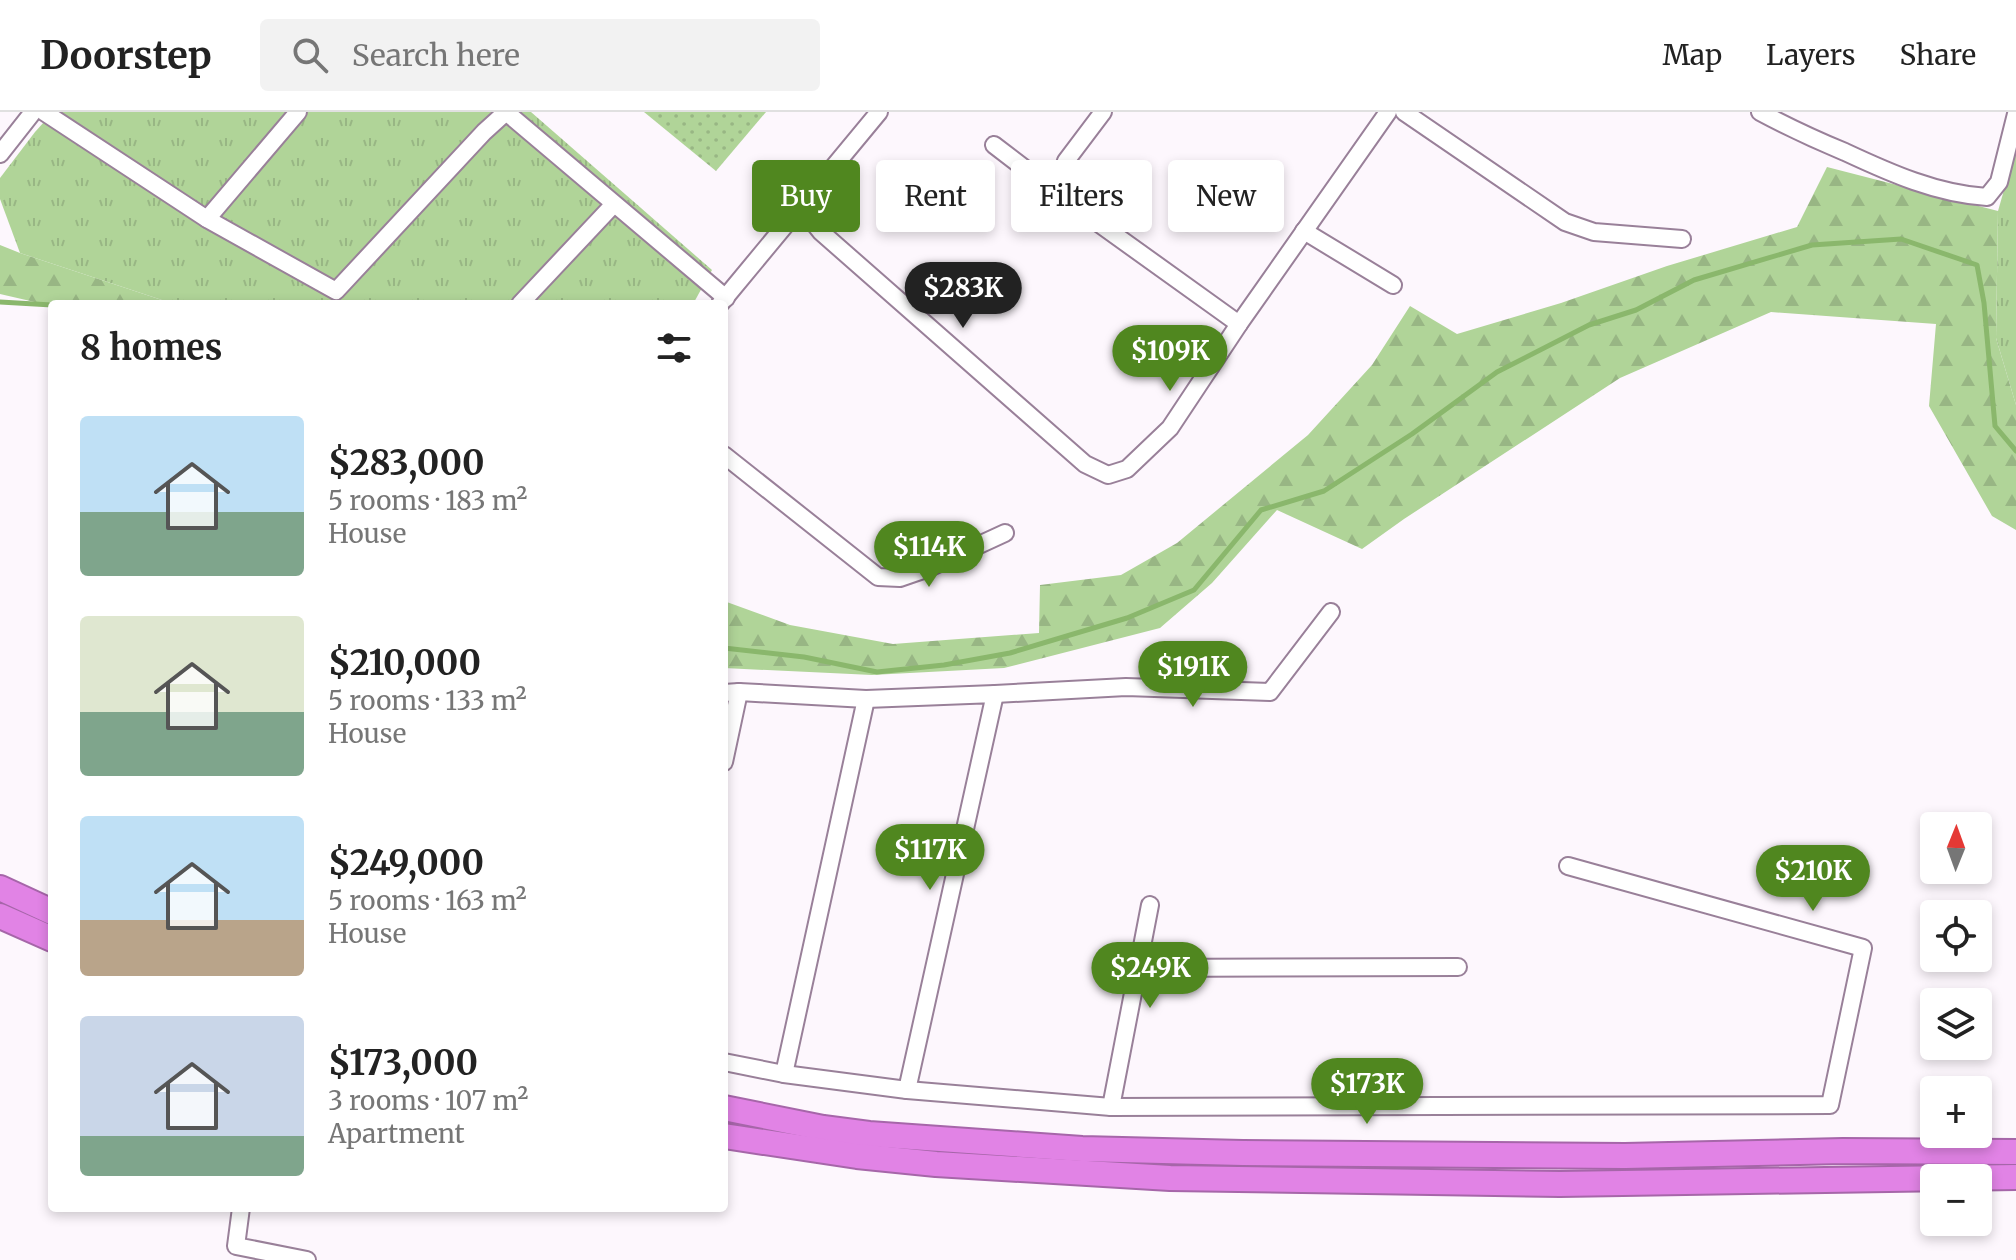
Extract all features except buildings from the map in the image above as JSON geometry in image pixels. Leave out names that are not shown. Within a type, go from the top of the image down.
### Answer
[{"type":"highway","points":[[0,880],[48,899]]},
{"type":"highway","points":[[0,888],[48,910]]},
{"type":"highway","points":[[0,916],[48,937]]},
{"type":"highway","points":[[728,1106],[823,1128],[869,1134],[1082,1149],[1625,1156],[1843,1151],[2016,1152]]},
{"type":"highway","points":[[728,1137],[936,1164],[1170,1178],[1560,1184],[2016,1177]]},
{"type":"street","points":[[0,154],[33,112]]},
{"type":"street","points":[[44,112],[207,219],[336,291],[506,112],[722,300]]},
{"type":"street","points":[[207,219],[298,112]]},
{"type":"street","points":[[840,160],[879,112]]},
{"type":"street","points":[[1067,160],[1103,112]]},
{"type":"street","points":[[821,232],[1085,464],[1108,475],[1127,469],[1170,428],[1388,112]]},
{"type":"street","points":[[1404,112],[1565,222],[1594,232],[1682,239]]},
{"type":"street","points":[[1760,112],[1895,175],[1964,196],[1987,197],[1999,182],[2016,114]]},
{"type":"street","points":[[994,145],[1014,160]]},
{"type":"street","points":[[524,300],[614,204]]},
{"type":"street","points":[[1304,231],[1393,285]]},
{"type":"street","points":[[724,300],[780,232]]},
{"type":"street","points":[[1111,232],[1239,324]]},
{"type":"street","points":[[728,458],[878,577],[900,578],[929,568],[1005,533]]},
{"type":"street","points":[[728,727],[732,692],[866,699],[1126,687],[1270,692],[1331,612]]},
{"type":"street","points":[[907,1090],[995,694]]},
{"type":"street","points":[[784,1074],[866,699]]},
{"type":"street","points":[[728,1063],[784,1074],[907,1090],[1111,1107],[1830,1105],[1863,948],[1568,866]]},
{"type":"street","points":[[1111,1107],[1150,905]]},
{"type":"street","points":[[1138,968],[1458,967]]},
{"type":"street","points":[[240,1212],[236,1246],[307,1260]]},
{"type":"green space","points":[[53,112],[531,112],[712,270],[695,300],[162,300],[20,253],[0,199],[0,178]]},
{"type":"green space","points":[[644,112],[766,112],[716,171]]},
{"type":"green space","points":[[2016,148],[2016,405],[1996,338],[1998,211]]},
{"type":"green space","points":[[1827,167],[1998,211],[1996,338],[2016,405],[2016,530],[1992,516],[1929,406],[1936,324],[1771,312],[1620,378],[1362,549],[1277,510],[1212,583],[1160,628],[1004,668],[872,675],[728,668],[728,602],[790,625],[893,644],[1039,633],[1040,585],[1121,575],[1177,543],[1308,435],[1372,365],[1410,306],[1457,334],[1797,227]]},
{"type":"green space","points":[[0,245],[162,300],[48,300],[48,305],[0,294]]},
{"type":"waterway","points":[[728,648],[804,657],[877,672],[944,665],[1010,653],[1127,618],[1194,590],[1261,510],[1324,491],[1412,434],[1497,372],[1589,325],[1636,310],[1694,280],[1812,245],[1901,239],[1977,265],[1984,303],[1995,426],[2016,451]]},
{"type":"waterway","points":[[0,302],[48,305]]}]
